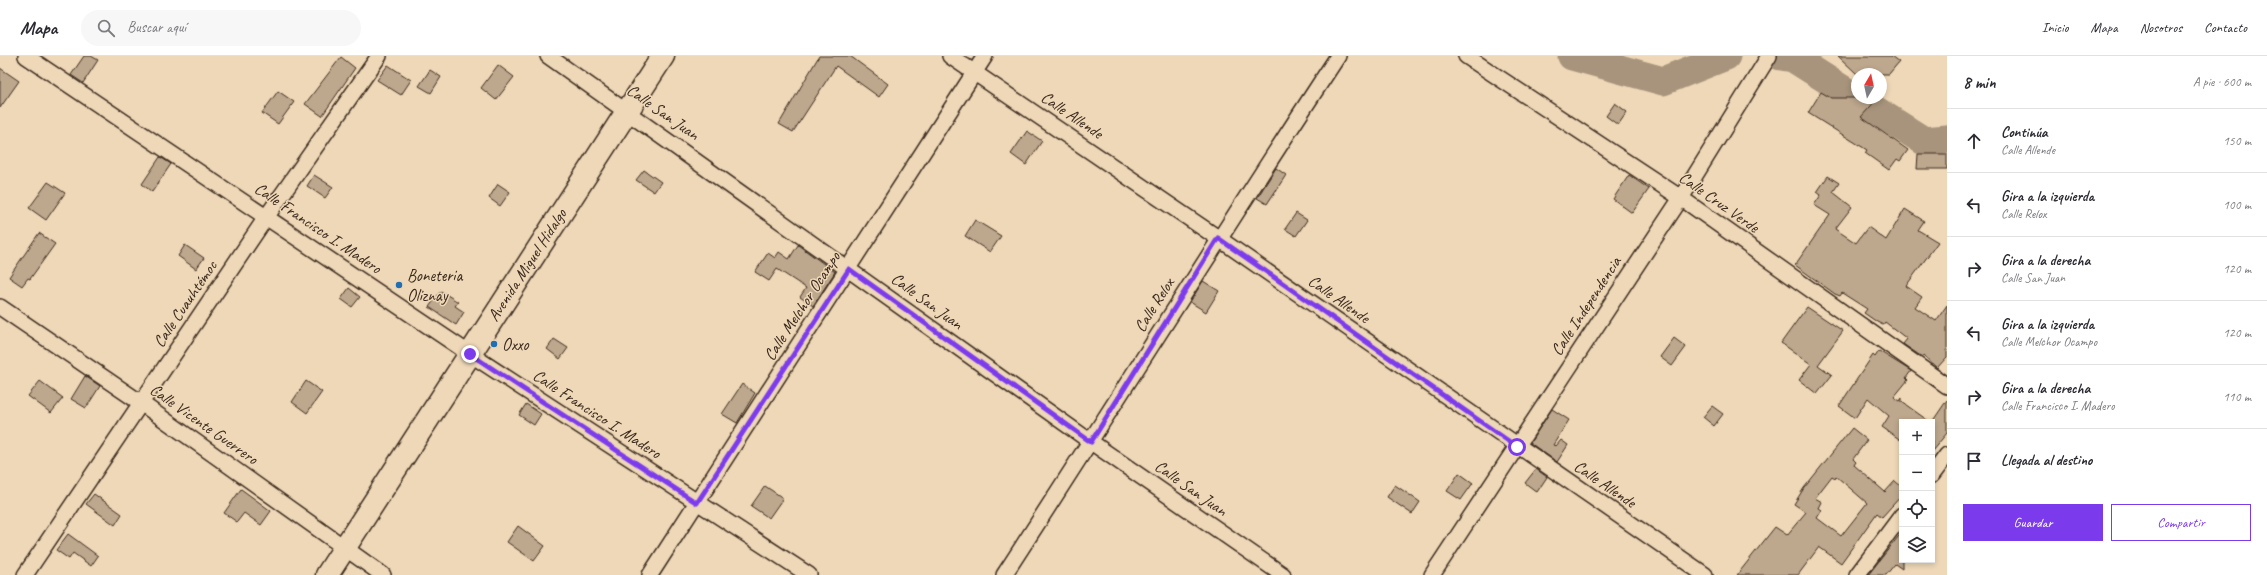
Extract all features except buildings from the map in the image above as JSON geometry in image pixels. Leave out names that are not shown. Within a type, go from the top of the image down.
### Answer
[{"type":"main road","name":"Avenida Miguel Hidalgo","points":[[327,575],[662,56]]},
{"type":"street","name":"Calle Francisco I. Madero","points":[[26,56],[267,216],[470,354],[809,575]]},
{"type":"street","name":"Calle Cuauhtémoc","points":[[25,575],[267,216],[379,56]]},
{"type":"street","name":"Calle San Juan","points":[[548,56],[627,110],[1091,442],[1283,575]]},
{"type":"street","name":"Calle Allende","points":[[950,56],[1218,238],[1517,447],[1705,575]]},
{"type":"street","name":"Calle Melchor Ocampo","points":[[650,575],[849,269],[985,56]]},
{"type":"street","name":"Calle Relox","points":[[1004,575],[1091,442],[1218,238],[1338,56]]},
{"type":"street","name":"Calle Cruz Verde","points":[[1466,56],[1681,198],[1947,386]]},
{"type":"street","name":"Calle Independencia","points":[[1432,575],[1681,198],[1769,56]]},
{"type":"street","name":"Calle Vicente Guerrero","points":[[0,308],[141,403],[383,575]]},
{"type":"street","points":[[1935,471],[1947,455]]},
{"type":"street","points":[[1857,575],[1899,519]]},
{"type":"waterway","points":[[1572,56],[1663,81],[1726,56]]},
{"type":"waterway","points":[[1781,56],[1793,58],[1924,141],[1947,139]]},
{"type":"place","name":"Boneteria Oliznay","points":[[399,285]]},
{"type":"place","name":"Oxxo","points":[[494,344]]},
{"type":"route","points":[[470,354],[697,503],[849,269],[1091,442],[1218,238],[1517,447]]}]
